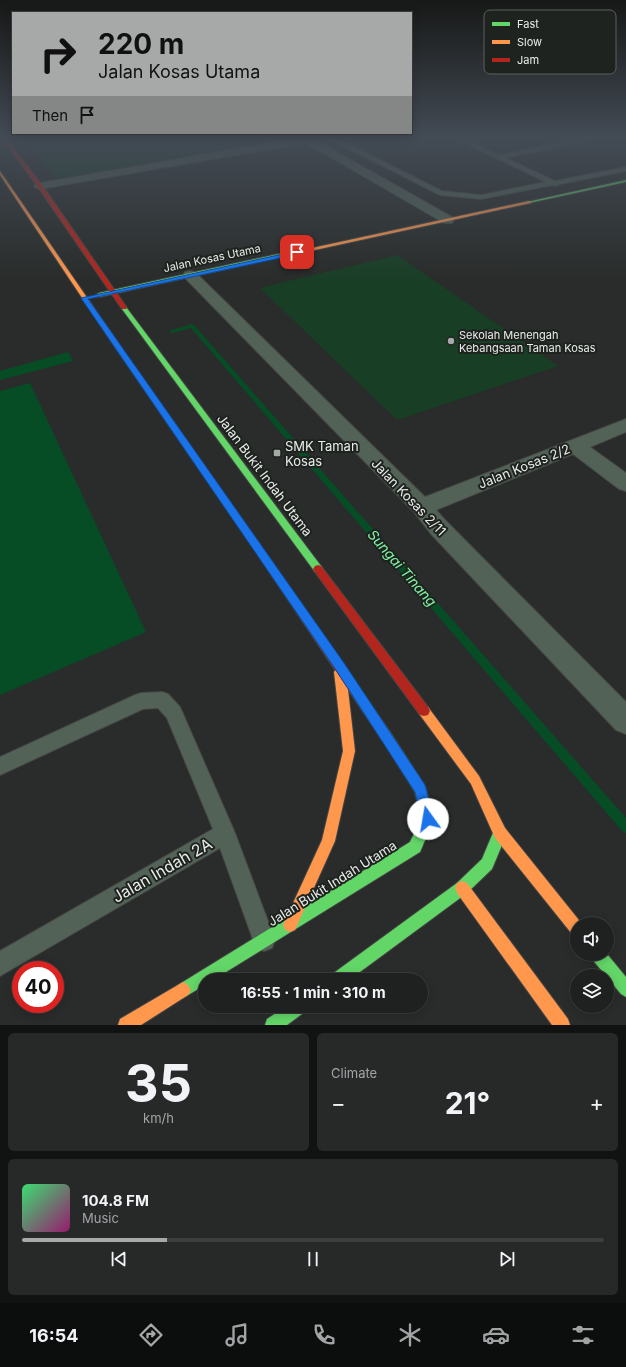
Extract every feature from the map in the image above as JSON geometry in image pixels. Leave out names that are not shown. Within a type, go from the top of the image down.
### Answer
[{"type":"street","name":"Jalan Bukit Indah Utama","points":[[8,184],[84,298],[340,667],[421,790],[428,819],[415,847],[126,1025]]},
{"type":"street","points":[[40,186],[52,184]]},
{"type":"street","points":[[384,184],[448,220]]},
{"type":"street","name":"Jalan Kosas Utama","points":[[84,298],[615,184]]},
{"type":"street","points":[[610,185],[626,191]]},
{"type":"street","name":"Jalan Bukit Indah Utama","points":[[40,186],[112,292],[475,780],[500,833],[570,920]]},
{"type":"street","points":[[571,193],[612,194]]},
{"type":"street","name":"Jalan Kosas 2/11","points":[[190,275],[422,507],[439,528],[626,721]]},
{"type":"street","name":"Jalan Kosas 2/2","points":[[422,507],[626,425]]},
{"type":"street","points":[[576,446],[626,484]]},
{"type":"street","points":[[290,925],[328,841],[349,751],[340,667]]},
{"type":"street","points":[[346,973],[462,888],[487,864],[500,833]]},
{"type":"street","points":[[462,888],[562,1025]]},
{"type":"street","points":[[604,961],[626,989]]},
{"type":"lane","points":[[422,184],[440,193],[481,197],[556,184]]},
{"type":"lane","points":[[0,766],[141,701],[162,700],[174,713],[225,833]]},
{"type":"lane","name":"Jalan Indah 2A","points":[[0,964],[225,833],[264,940]]},
{"type":"shaded area","points":[[397,255],[558,366],[397,420],[260,288]]},
{"type":"shaded area","points":[[68,352],[73,361],[0,380],[0,371]]},
{"type":"shaded area","points":[[30,383],[146,632],[0,695],[0,391]]},
{"type":"waterway","name":"Sungai Tinang","points":[[172,331],[192,326],[626,827]]},
{"type":"traffic: fast","points":[[529,202],[613,184]]},
{"type":"traffic: fast","points":[[99,295],[292,253]]},
{"type":"traffic: fast","points":[[124,308],[318,569]]},
{"type":"traffic: fast","points":[[120,350],[255,544]]},
{"type":"traffic: fast","points":[[183,990],[415,847],[428,819],[421,790],[386,736]]},
{"type":"traffic: fast","points":[[346,973],[462,888],[487,864],[500,833]]},
{"type":"traffic: fast","points":[[603,961],[626,989]]},
{"type":"traffic: fast","points":[[273,1025],[291,1013]]},
{"type":"traffic: slow","points":[[8,184],[120,350]]},
{"type":"traffic: slow","points":[[292,253],[529,202]]},
{"type":"traffic: slow","points":[[290,925],[328,841],[349,751],[340,672]]},
{"type":"traffic: slow","points":[[424,711],[475,780],[500,833],[570,920]]},
{"type":"traffic: slow","points":[[462,888],[562,1025]]},
{"type":"traffic: slow","points":[[126,1025],[183,990]]},
{"type":"traffic: jam","points":[[38,184],[124,308]]},
{"type":"traffic: jam","points":[[255,544],[386,736]]},
{"type":"traffic: jam","points":[[318,569],[424,711]]},
{"type":"place","name":"Sekolah Menengah Kebangsaan Taman Kosas","points":[[451,341]]},
{"type":"place","name":"SMK Taman Kosas","points":[[277,453]]},
{"type":"route","points":[[297,252],[84,298],[340,667],[421,790],[428,819]]}]
